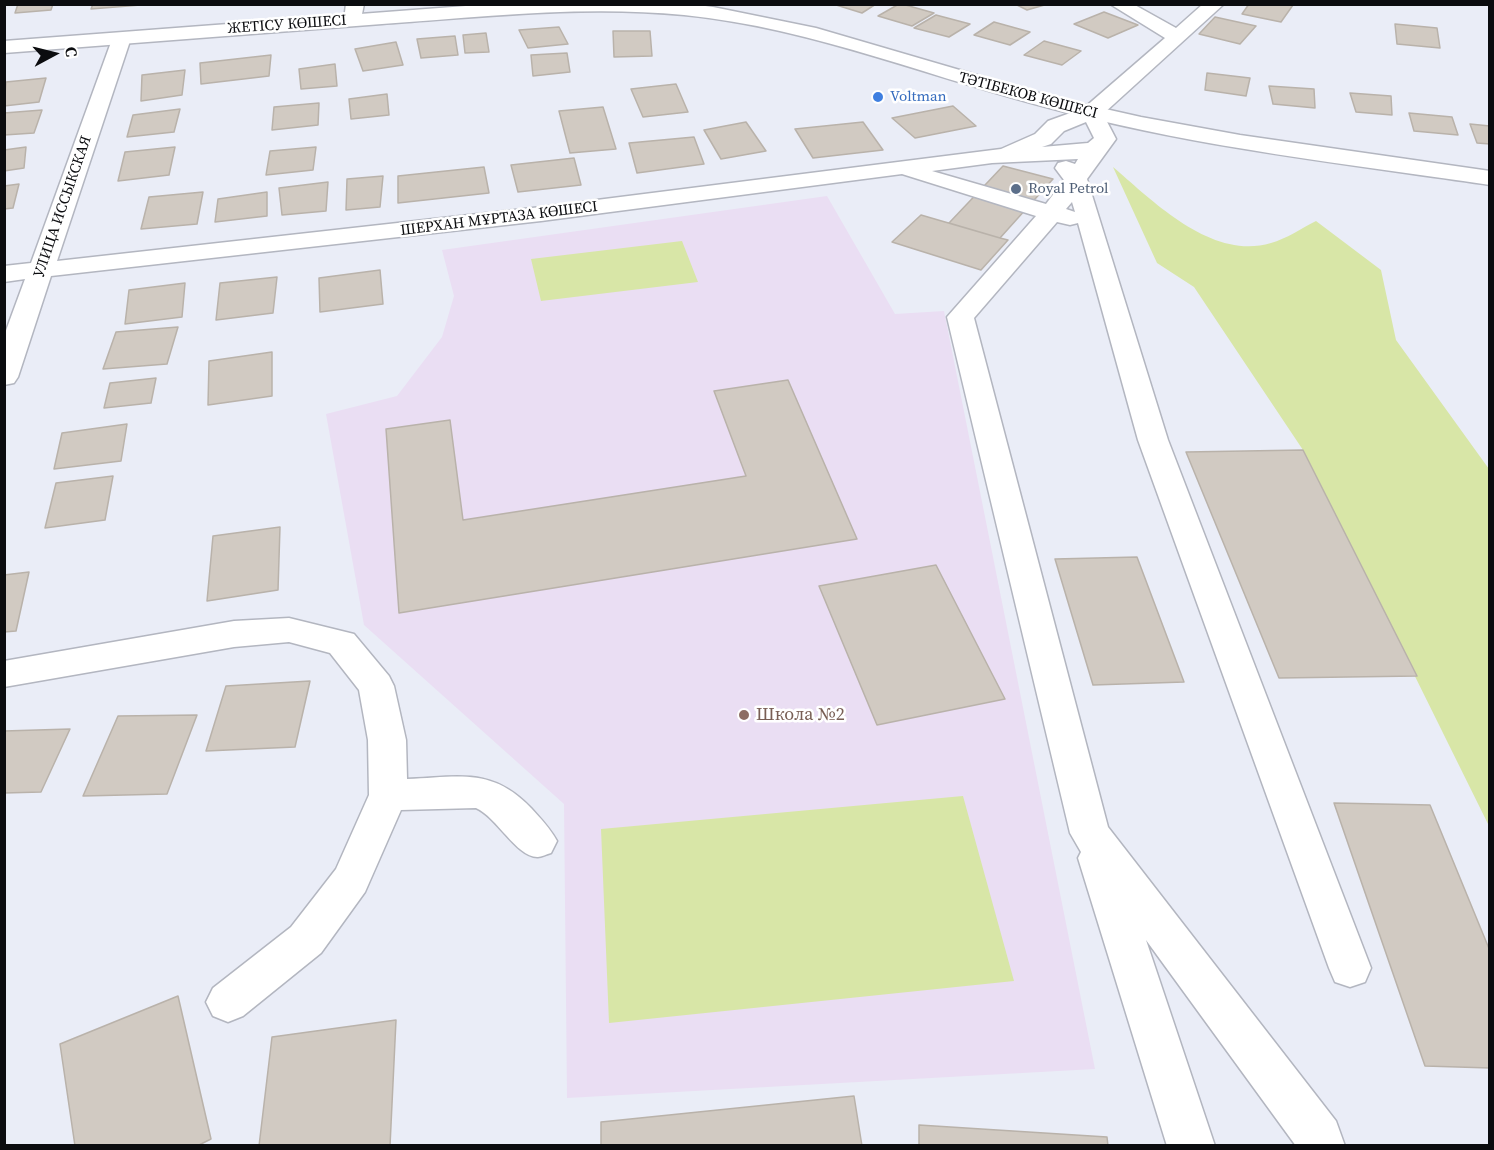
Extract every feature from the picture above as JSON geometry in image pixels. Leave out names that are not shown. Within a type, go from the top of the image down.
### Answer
[{"type":"street","points":[[1119,4],[1177,37]]},
{"type":"street","points":[[1215,4],[1092,114],[1056,126],[1049,146],[1077,180],[1153,440],[1350,968]]},
{"type":"street","name":"ЖЕТІСУ КӨШЕСІ","points":[[4,47],[121,38],[354,12],[570,5]]},
{"type":"street","name":"ТӘТІБЕКОВ КӨШЕСІ","points":[[570,5],[660,7],[713,13],[836,39],[968,80],[1092,114],[1167,129],[1490,178]]},
{"type":"street","name":"УЛИЦА ИССЫКСКАЯ","points":[[4,377],[121,38]]},
{"type":"street","points":[[1092,114],[1105,139],[1096,148],[1077,180],[1030,241],[960,317],[1090,834],[1191,1146]]},
{"type":"street","name":"ШЕРХАН МҰРТАЗА КӨШЕСІ","points":[[4,274],[542,214],[901,169],[1049,146],[1080,152],[1096,148]]},
{"type":"street","points":[[901,169],[1090,223]]},
{"type":"street","points":[[4,674],[234,634],[289,630],[342,643],[376,686],[387,740],[388,795],[351,880],[306,940],[228,1002]]},
{"type":"street","points":[[388,795],[479,792],[500,801],[537,841]]},
{"type":"street","points":[[1090,834],[1311,1129],[1321,1146]]},
{"type":"shaded area","name":"Школа №2","points":[[827,196],[895,314],[944,311],[1095,1069],[567,1098],[564,804],[364,625],[326,414],[397,396],[442,337],[454,296],[442,250]]},
{"type":"green space","points":[[1113,167],[1165,211],[1206,236],[1227,243],[1249,246],[1271,243],[1316,221],[1381,270],[1396,340],[1489,469],[1489,826],[1303,450],[1194,287],[1157,263]]},
{"type":"green space","points":[[682,241],[698,282],[541,301],[531,259]]},
{"type":"green space","points":[[963,796],[1014,981],[609,1023],[601,829]]},
{"type":"building","points":[[18,4],[53,4],[51,10],[15,13]]},
{"type":"building","points":[[93,4],[153,4],[91,9]]},
{"type":"building","points":[[833,4],[876,4],[862,13]]},
{"type":"building","points":[[899,4],[934,13],[912,26],[878,16]]},
{"type":"building","points":[[1015,4],[1048,4],[1027,10]]},
{"type":"building","points":[[1249,4],[1293,5],[1281,22],[1242,14]]},
{"type":"building","points":[[1104,12],[1138,25],[1108,38],[1074,24]]},
{"type":"building","points":[[936,15],[970,24],[949,37],[914,28]]},
{"type":"building","points":[[1215,17],[1256,26],[1240,44],[1199,34]]},
{"type":"building","points":[[994,22],[1030,32],[1010,45],[974,35]]},
{"type":"building","points":[[1395,24],[1437,28],[1440,48],[1397,44]]},
{"type":"building","points":[[559,27],[568,44],[528,48],[519,30]]},
{"type":"building","points":[[613,31],[650,31],[652,56],[614,57]]},
{"type":"building","points":[[486,33],[489,52],[465,53],[463,35]]},
{"type":"building","points":[[455,36],[458,55],[421,58],[417,39]]},
{"type":"building","points":[[1044,41],[1081,51],[1062,65],[1024,55]]},
{"type":"building","points":[[396,42],[403,65],[363,71],[355,49]]},
{"type":"building","points":[[567,53],[570,72],[533,76],[531,55]]},
{"type":"building","points":[[271,55],[269,76],[201,84],[200,63]]},
{"type":"building","points":[[335,64],[337,86],[301,89],[299,69]]},
{"type":"building","points":[[185,70],[182,95],[141,101],[142,75]]},
{"type":"building","points":[[1207,73],[1250,78],[1246,96],[1205,90]]},
{"type":"building","points":[[46,78],[39,102],[4,106],[6,82]]},
{"type":"building","points":[[676,84],[688,112],[643,117],[631,89]]},
{"type":"building","points":[[1269,86],[1314,89],[1315,108],[1273,104]]},
{"type":"building","points":[[1350,93],[1391,96],[1392,115],[1356,112]]},
{"type":"building","points":[[387,94],[389,115],[351,119],[349,99]]},
{"type":"building","points":[[319,103],[318,125],[272,130],[274,107]]},
{"type":"building","points":[[953,106],[976,126],[915,138],[892,118]]},
{"type":"building","points":[[603,107],[616,149],[570,153],[559,111]]},
{"type":"building","points":[[180,109],[174,132],[127,137],[133,115]]},
{"type":"building","points":[[42,110],[34,133],[4,135],[4,113]]},
{"type":"building","points":[[1409,113],[1452,117],[1458,135],[1414,131]]},
{"type":"building","points":[[746,122],[766,151],[721,159],[704,130]]},
{"type":"building","points":[[863,122],[883,150],[813,158],[795,129]]},
{"type":"building","points":[[1470,124],[1490,126],[1490,144],[1477,143]]},
{"type":"building","points":[[694,137],[704,164],[637,173],[629,143]]},
{"type":"building","points":[[26,147],[24,168],[4,171],[4,150]]},
{"type":"building","points":[[175,147],[169,175],[118,181],[125,152]]},
{"type":"building","points":[[316,147],[313,170],[266,175],[270,151]]},
{"type":"building","points":[[574,158],[581,185],[518,192],[511,165]]},
{"type":"building","points":[[1003,166],[1053,179],[1000,238],[949,223]]},
{"type":"building","points":[[484,167],[489,193],[398,203],[398,176]]},
{"type":"building","points":[[383,176],[380,207],[346,210],[347,179]]},
{"type":"building","points":[[328,182],[326,211],[282,215],[279,188]]},
{"type":"building","points":[[19,184],[13,208],[4,209],[4,186]]},
{"type":"building","points":[[203,192],[197,224],[141,229],[149,197]]},
{"type":"building","points":[[267,192],[267,216],[215,222],[218,199]]},
{"type":"building","points":[[921,215],[1008,240],[981,270],[892,242]]},
{"type":"building","points":[[380,270],[383,304],[320,312],[319,278]]},
{"type":"building","points":[[277,277],[273,313],[216,320],[220,283]]},
{"type":"building","points":[[185,283],[182,317],[125,324],[129,290]]},
{"type":"building","points":[[178,327],[167,364],[103,369],[116,332]]},
{"type":"building","points":[[272,352],[272,396],[208,405],[209,361]]},
{"type":"building","points":[[156,378],[151,403],[104,408],[110,383]]},
{"type":"building","points":[[788,380],[857,539],[399,613],[386,429],[450,420],[463,520],[746,476],[714,391]]},
{"type":"building","points":[[127,424],[121,461],[54,469],[62,433]]},
{"type":"building","points":[[1303,450],[1417,676],[1279,678],[1186,452]]},
{"type":"building","points":[[113,476],[105,520],[45,528],[56,483]]},
{"type":"building","points":[[280,527],[278,590],[207,601],[213,536]]},
{"type":"building","points":[[1137,557],[1184,682],[1093,685],[1055,559]]},
{"type":"building","points":[[936,565],[1005,699],[877,725],[819,586]]},
{"type":"building","points":[[29,572],[16,631],[4,632],[4,575]]},
{"type":"building","points":[[310,681],[295,747],[206,751],[226,686]]},
{"type":"building","points":[[197,715],[167,794],[83,796],[118,716]]},
{"type":"building","points":[[70,729],[41,792],[4,793],[4,731]]},
{"type":"building","points":[[1334,803],[1430,805],[1490,951],[1490,1068],[1425,1066]]},
{"type":"building","points":[[178,996],[211,1139],[197,1146],[75,1146],[60,1044]]},
{"type":"building","points":[[396,1020],[390,1146],[259,1146],[272,1037]]},
{"type":"building","points":[[854,1096],[862,1146],[601,1146],[601,1122]]},
{"type":"building","points":[[919,1125],[1107,1137],[1108,1146],[919,1146]]},
{"type":"place","name":"Voltman","points":[[878,97]]},
{"type":"place","name":"Royal Petrol","points":[[1016,189]]},
{"type":"place","name":"Школа №2","points":[[744,715]]}]
